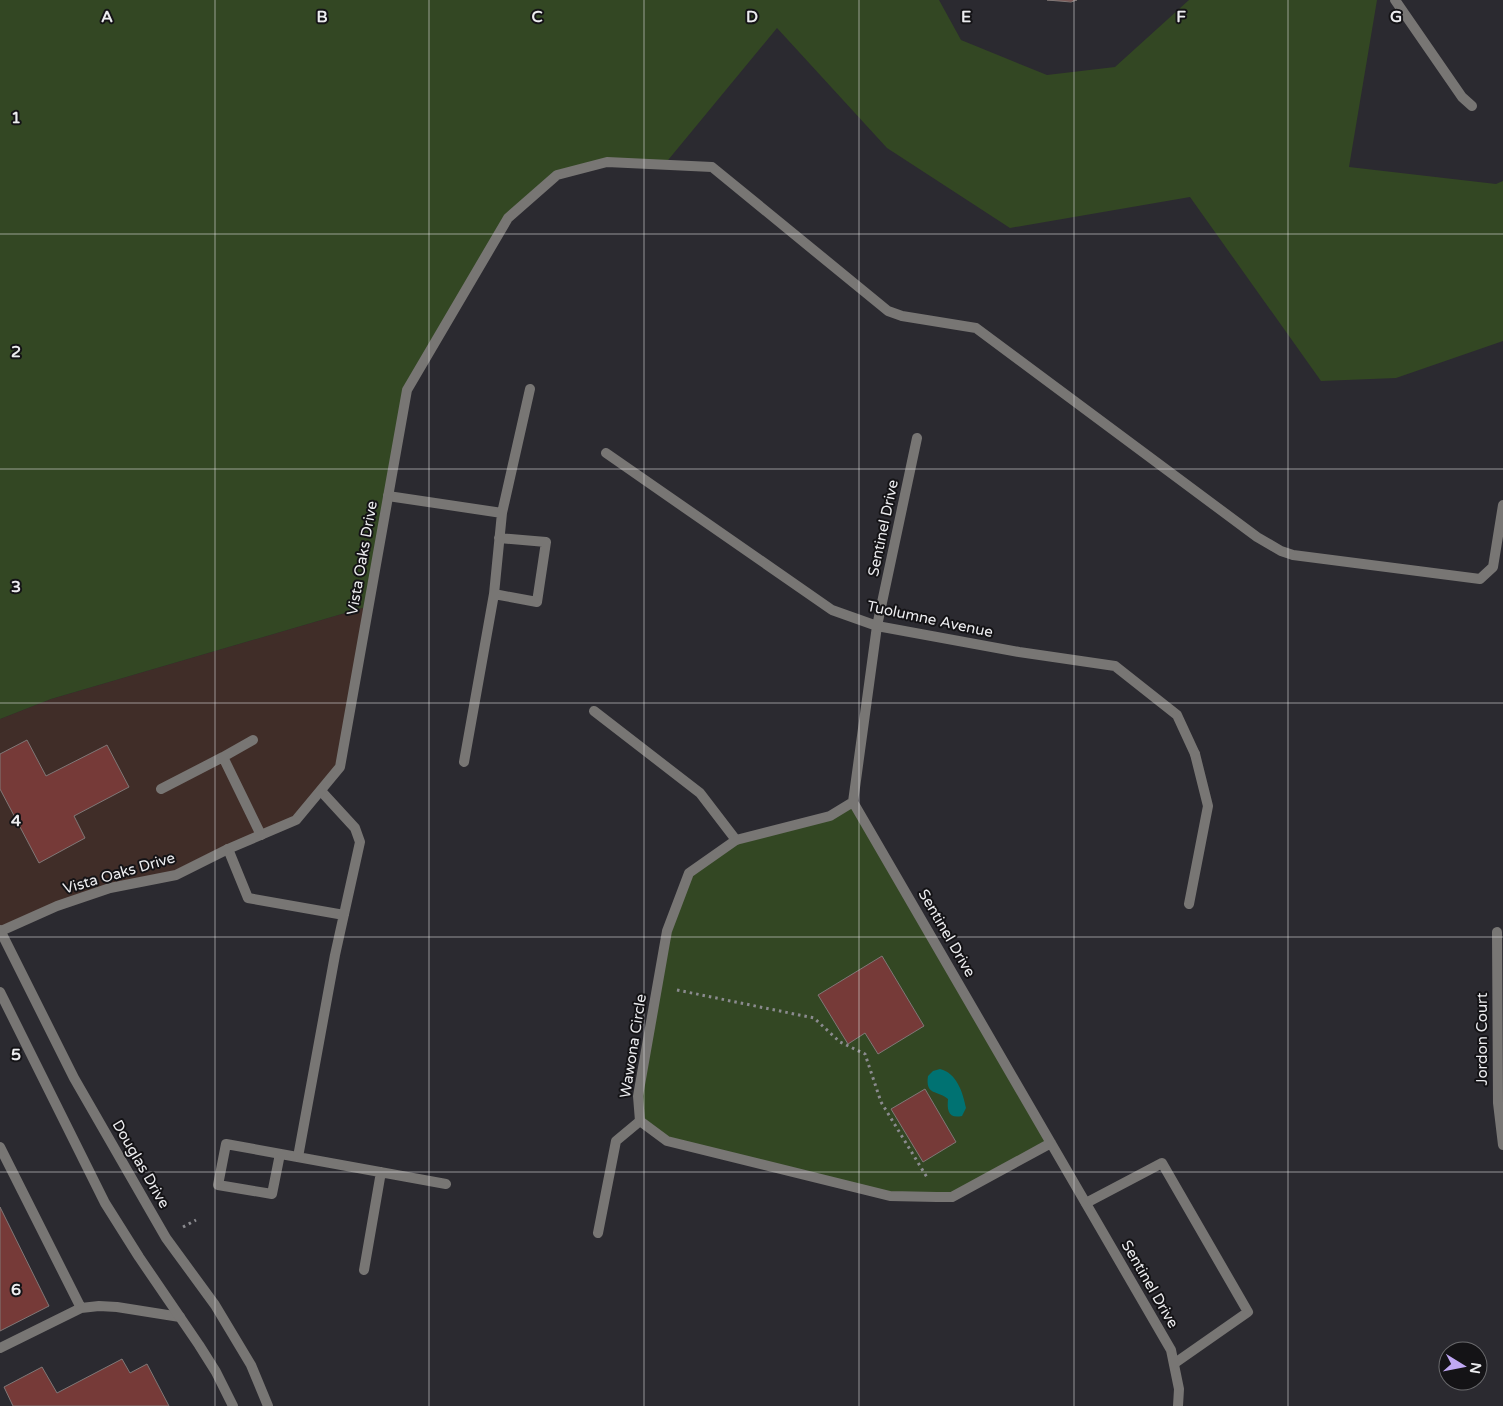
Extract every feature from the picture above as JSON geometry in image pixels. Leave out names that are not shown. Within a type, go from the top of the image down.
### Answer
[{"type":"street","points":[[1395,0],[1462,97],[1472,106]]},
{"type":"street","name":"Vista Oaks Drive","points":[[0,931],[57,906],[110,888],[176,875],[228,849],[296,820],[340,767],[407,390],[508,218],[557,175],[608,162],[712,167],[888,311],[902,316],[976,328],[1250,532],[1281,551],[1293,555],[1480,579],[1493,567],[1503,504]]},
{"type":"street","points":[[464,762],[494,594],[502,513],[530,390]]},
{"type":"street","name":"Sentinel Drive","points":[[917,438],[877,626],[853,802],[1171,1350],[1179,1389],[1178,1406]]},
{"type":"street","name":"Tuolumne Avenue","points":[[606,453],[832,610],[877,626],[1019,652],[1115,666],[1178,715],[1195,754],[1208,806],[1189,904]]},
{"type":"street","points":[[388,496],[502,513]]},
{"type":"street","points":[[494,594],[537,602],[546,542],[499,538]]},
{"type":"street","points":[[594,711],[700,793],[736,840]]},
{"type":"street","points":[[161,789],[253,740]]},
{"type":"street","points":[[223,757],[261,835]]},
{"type":"street","points":[[298,1157],[344,915],[360,842],[355,828],[321,791]]},
{"type":"street","name":"Wawona Circle","points":[[640,1121],[638,1096],[667,931],[689,873],[736,840],[830,816],[853,802]]},
{"type":"street","points":[[228,849],[248,898],[344,915]]},
{"type":"street","name":"Douglas Drive","points":[[0,931],[74,1078],[166,1238],[216,1306],[246,1356],[268,1406]]},
{"type":"street","name":"Jordon Court","points":[[1497,932],[1498,1103],[1503,1146]]},
{"type":"street","points":[[0,992],[105,1203],[216,1372],[234,1406]]},
{"type":"street","points":[[598,1233],[616,1141],[640,1121],[667,1141],[890,1196],[952,1197],[1051,1143]]},
{"type":"street","points":[[280,1154],[272,1194],[218,1185],[226,1144],[446,1184]]},
{"type":"street","points":[[0,1148],[81,1308]]},
{"type":"street","points":[[1086,1203],[1162,1163],[1248,1312],[1175,1363]]},
{"type":"street","points":[[364,1270],[381,1172]]},
{"type":"street","points":[[0,1348],[81,1308],[108,1306],[180,1317]]},
{"type":"path","points":[[658,986],[814,1018],[840,1042],[865,1054],[881,1102],[920,1164],[937,1197]]},
{"type":"path","points":[[182,1228],[196,1220]]},
{"type":"shaded area","points":[[369,606],[340,767],[296,820],[176,875],[110,888],[0,930],[0,719],[51,699]]},
{"type":"green space","points":[[0,0],[939,0],[961,40],[1047,75],[1115,67],[1189,0],[1377,0],[1349,167],[1496,184],[1503,181],[1503,341],[1396,378],[1321,381],[1190,197],[1010,228],[887,148],[777,28],[664,165],[607,162],[557,175],[508,218],[407,390],[369,606],[51,699],[0,719]]},
{"type":"green space","points":[[853,802],[1051,1143],[952,1197],[890,1196],[667,1141],[640,1121],[638,1096],[667,931],[689,873],[736,840],[830,816]]},
{"type":"water","points":[[940,1069],[951,1075],[958,1084],[966,1108],[962,1116],[951,1115],[948,1110],[948,1099],[933,1092],[928,1087],[928,1076],[933,1071]]},
{"type":"building","points":[[1047,0],[1077,0],[1071,2]]},
{"type":"building","points":[[27,740],[46,776],[107,745],[129,787],[74,816],[85,838],[39,863],[0,789],[0,754]]},
{"type":"building","points":[[882,956],[924,1026],[878,1054],[865,1033],[848,1044],[818,995]]},
{"type":"building","points":[[925,1089],[956,1142],[923,1162],[891,1109]]},
{"type":"building","points":[[0,1207],[49,1306],[0,1331]]},
{"type":"building","points":[[122,1359],[130,1373],[147,1364],[169,1406],[13,1406],[4,1387],[42,1367],[57,1393]]}]
